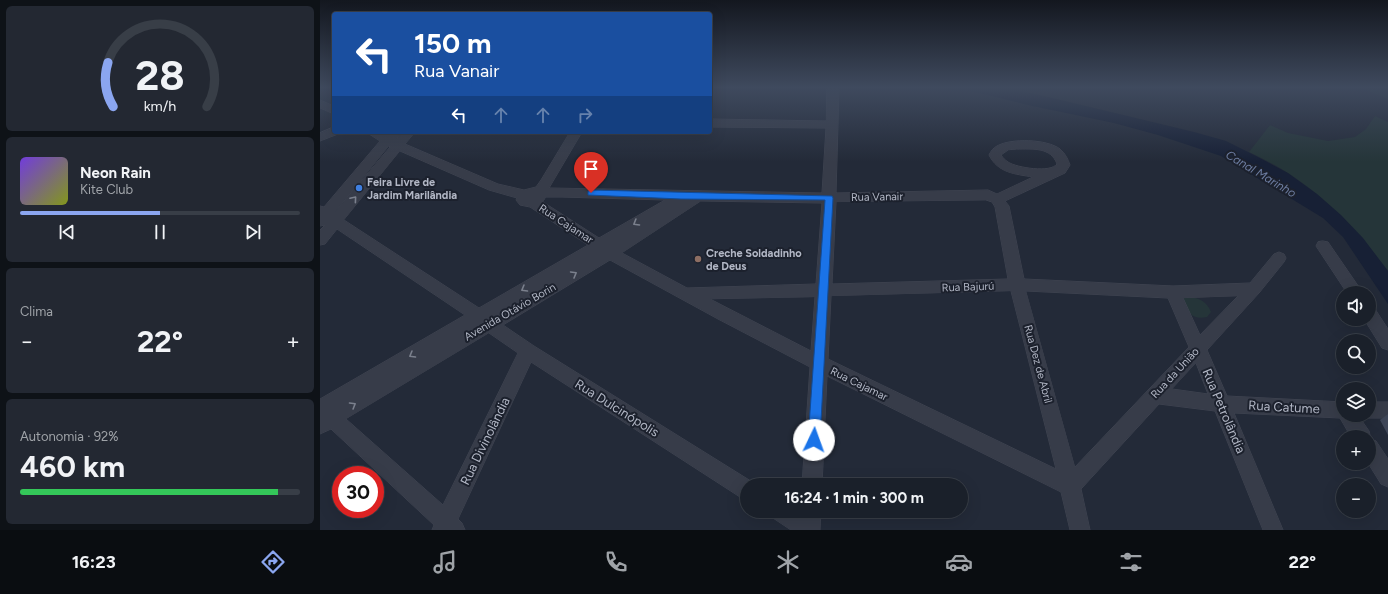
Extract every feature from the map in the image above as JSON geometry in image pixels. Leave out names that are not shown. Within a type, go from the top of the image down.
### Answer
[{"type":"street","points":[[812,478],[829,198],[832,112]]},
{"type":"street","points":[[712,123],[831,125]]},
{"type":"street","points":[[320,129],[332,125]]},
{"type":"street","points":[[320,137],[332,132]]},
{"type":"street","name":"Rua Cajamar","points":[[378,134],[394,139],[494,187],[534,196],[605,249],[682,294],[818,364],[1070,486]]},
{"type":"street","points":[[320,240],[325,217],[394,139],[405,134]]},
{"type":"street","points":[[534,196],[546,183],[575,134]]},
{"type":"street","points":[[997,199],[1052,173]]},
{"type":"street","name":"Rua Vanair","points":[[534,196],[561,192],[681,196],[829,198],[988,195],[997,199]]},
{"type":"street","name":"Avenida Otávio Borin","points":[[605,249],[681,196]]},
{"type":"street","name":"Avenida Otávio Borin","points":[[324,417],[484,320],[699,196]]},
{"type":"street","name":"Rua Dez de Abril","points":[[997,199],[1002,206],[1017,285],[1070,486],[1080,530]]},
{"type":"street","name":"Rua Dulcinópolis","points":[[325,217],[484,320],[528,351],[740,486]]},
{"type":"street","points":[[1323,246],[1349,286]]},
{"type":"street","name":"Rua da União","points":[[1070,486],[1254,290],[1279,258]]},
{"type":"street","name":"Rua Bajurú","points":[[682,294],[1017,285],[1173,292],[1254,290]]},
{"type":"street","name":"Rua Petrolândia","points":[[1173,292],[1198,348],[1273,530]]},
{"type":"street","points":[[1376,325],[1388,343]]},
{"type":"street","name":"Rua Divinolândia","points":[[448,527],[528,351]]},
{"type":"street","name":"Rua Catume","points":[[1154,395],[1221,404],[1336,410]]},
{"type":"street","points":[[1376,410],[1388,410]]},
{"type":"street","points":[[324,417],[448,527]]},
{"type":"street","points":[[1376,458],[1388,477]]},
{"type":"street","points":[[791,518],[810,530]]},
{"type":"street","points":[[810,518],[810,530]]},
{"type":"shaded area","points":[[1375,116],[1388,122],[1388,271],[1358,234],[1326,202],[1291,175],[1249,152],[1270,125],[1288,133],[1328,141],[1355,137],[1366,129]]},
{"type":"shaded area","points":[[1191,297],[1206,303],[1211,312],[1207,317],[1195,317],[1184,307],[1181,303],[1184,298]]},
{"type":"water","name":"Canal Marinho","points":[[1060,112],[1110,112],[1194,132],[1226,141],[1288,173],[1317,194],[1341,215],[1363,238],[1388,271],[1388,304],[1343,237],[1323,218],[1221,156],[1158,135],[1114,123]]},
{"type":"place","name":"Feira Livre de Jardim Marilândia","points":[[359,188]]},
{"type":"place","name":"Creche Soldadinho de Deus","points":[[698,259]]},
{"type":"route","points":[[591,193],[829,198],[814,440]]}]
